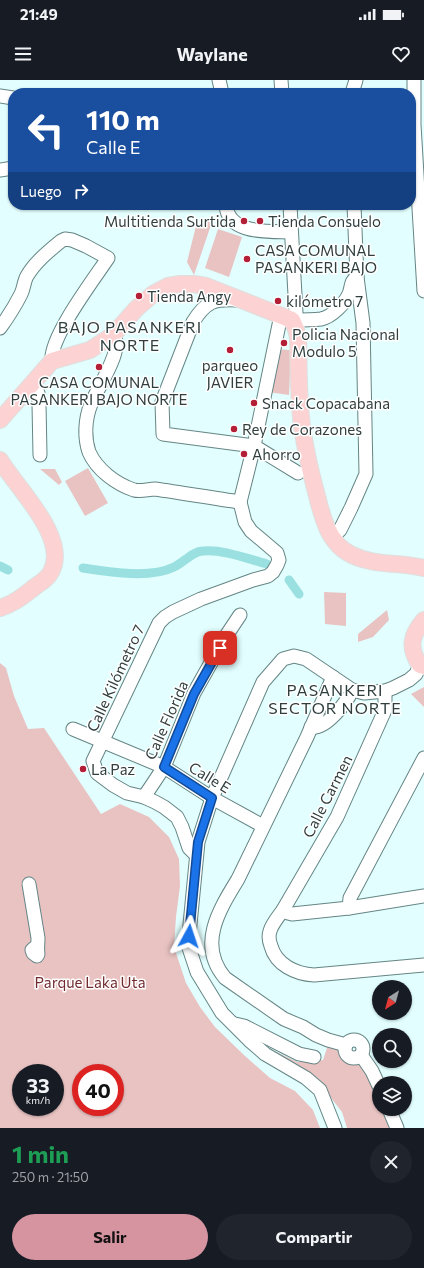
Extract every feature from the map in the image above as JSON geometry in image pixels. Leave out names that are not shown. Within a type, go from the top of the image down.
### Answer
[{"type":"main road","points":[[0,419],[52,361],[90,350],[112,335],[136,309],[153,294],[168,286],[180,284],[194,284],[218,290],[239,300],[287,318],[296,329],[298,338],[302,426],[310,471],[322,518],[332,538],[344,550],[363,559],[424,568]]},
{"type":"main road","points":[[0,460],[6,471],[38,510],[53,544],[55,556],[54,565],[47,578],[11,605],[0,608]]},
{"type":"main road","points":[[422,666],[415,658],[412,643],[417,628],[424,620]]},
{"type":"street","points":[[416,158],[424,291]]},
{"type":"street","points":[[227,210],[230,218],[235,223],[247,229],[291,232]]},
{"type":"street","name":"Calle Kilómetro 7","points":[[196,855],[189,848],[177,817],[164,807],[114,785],[97,773],[93,761],[154,631],[165,617],[201,599],[268,576],[275,569],[279,560],[277,553],[251,531],[245,522],[240,502],[287,318],[296,313],[290,210]]},
{"type":"street","points":[[332,538],[340,530],[366,474],[363,323],[357,277],[354,210]]},
{"type":"street","points":[[0,328],[16,302],[27,277],[42,258],[61,240],[72,240],[108,258],[70,314],[52,352],[52,361]]},
{"type":"street","points":[[287,318],[323,319],[344,302],[350,293],[352,282],[357,277]]},
{"type":"street","points":[[239,300],[217,300],[210,303],[200,311],[193,322],[162,402],[163,434],[254,446],[298,473]]},
{"type":"street","points":[[112,335],[116,340],[115,353],[107,372],[94,395],[87,416],[87,443],[88,449],[95,464],[116,481],[136,491],[153,489],[240,502]]},
{"type":"street","points":[[33,382],[38,393],[40,455]]},
{"type":"street","name":"Calle Florida","points":[[144,797],[164,767],[194,694],[226,636],[240,615]]},
{"type":"street","points":[[335,1128],[320,1090],[306,1078],[265,1054],[233,1024],[222,1013],[197,972],[188,945],[198,842],[212,798],[263,682],[283,659],[294,656],[306,659],[352,690],[364,693],[384,691],[393,688],[409,680],[422,666]]},
{"type":"street","points":[[333,677],[311,727],[238,879],[214,923],[211,938],[214,960],[218,970],[225,978],[284,1019],[328,1040],[346,1045],[345,1050],[348,1055],[353,1058],[361,1055],[374,1076]]},
{"type":"street","points":[[311,727],[317,727],[332,717],[344,704],[352,690]]},
{"type":"street","name":"Calle Carmen","points":[[384,691],[385,710],[337,817],[270,931],[268,938],[272,952],[277,959],[282,964],[297,973],[314,975],[424,965]]},
{"type":"street","name":"Calle E","points":[[73,729],[164,767],[212,798],[263,826]]},
{"type":"street","points":[[348,908],[350,898],[424,758]]},
{"type":"street","points":[[29,884],[38,938],[37,949]]},
{"type":"street","points":[[283,910],[292,914],[348,908],[424,896]]},
{"type":"street","points":[[233,1024],[244,1026],[299,1054],[314,1058]]},
{"type":"street","points":[[392,1116],[397,1128]]},
{"type":"green space","points":[[213,219],[194,275],[187,262],[196,226]]},
{"type":"green space","points":[[218,229],[242,237],[229,277],[205,268]]},
{"type":"green space","points":[[270,349],[291,350],[289,395],[261,391]]},
{"type":"green space","points":[[88,468],[108,503],[85,516],[65,481]]},
{"type":"green space","points":[[40,469],[55,469],[62,482],[59,485]]},
{"type":"green space","points":[[324,592],[346,593],[346,626],[325,624]]},
{"type":"green space","points":[[387,610],[389,620],[373,637],[358,642],[358,634]]},
{"type":"green space","name":"Parque Laka Uta","points":[[0,663],[6,668],[14,696],[28,729],[44,728],[101,814],[120,804],[149,817],[169,837],[179,859],[180,886],[174,947],[186,983],[200,1007],[215,1027],[270,1078],[295,1091],[313,1110],[320,1128],[0,1128]]},
{"type":"green space","points":[[424,687],[424,707],[411,694]]},
{"type":"green space","points":[[328,1045],[338,1048],[341,1057],[345,1062],[351,1063],[361,1061],[372,1084],[372,1116],[388,1116],[393,1128],[347,1128],[342,1112],[325,1090],[264,1046],[297,1062],[323,1060]]},
{"type":"waterway","points":[[83,568],[129,574],[153,573],[174,567],[196,553],[211,551],[219,551],[267,564]]},
{"type":"waterway","points":[[0,566],[8,570]]},
{"type":"waterway","points":[[289,580],[299,594]]},
{"type":"place","name":"Multitienda Surtida","points":[[244,221]]},
{"type":"place","name":"Tienda Consuelo","points":[[260,221]]},
{"type":"place","name":"CASA COMUNAL PASANKERI BAJO","points":[[247,259]]},
{"type":"place","name":"Tienda Angy","points":[[139,296]]},
{"type":"place","name":"kilómetro 7","points":[[278,301]]},
{"type":"place","name":"Policia Nacional Modulo 5","points":[[284,343]]},
{"type":"place","name":"parqueo JAVIER","points":[[230,350]]},
{"type":"place","name":"CASA COMUNAL PASANKERI BAJO NORTE","points":[[99,367]]},
{"type":"place","name":"Snack Copacabana","points":[[254,403]]},
{"type":"place","name":"Rey de Corazones","points":[[234,429]]},
{"type":"place","name":"Ahorro","points":[[244,454]]},
{"type":"place","name":"La Paz","points":[[83,769]]},
{"type":"district","name":"BAJO PASANKERI NORTE","points":[[130,335]]},
{"type":"district","name":"PASANKERI SECTOR NORTE","points":[[335,698]]},
{"type":"route","points":[[189,936],[198,842],[212,798],[164,767],[194,694],[220,648]]}]
